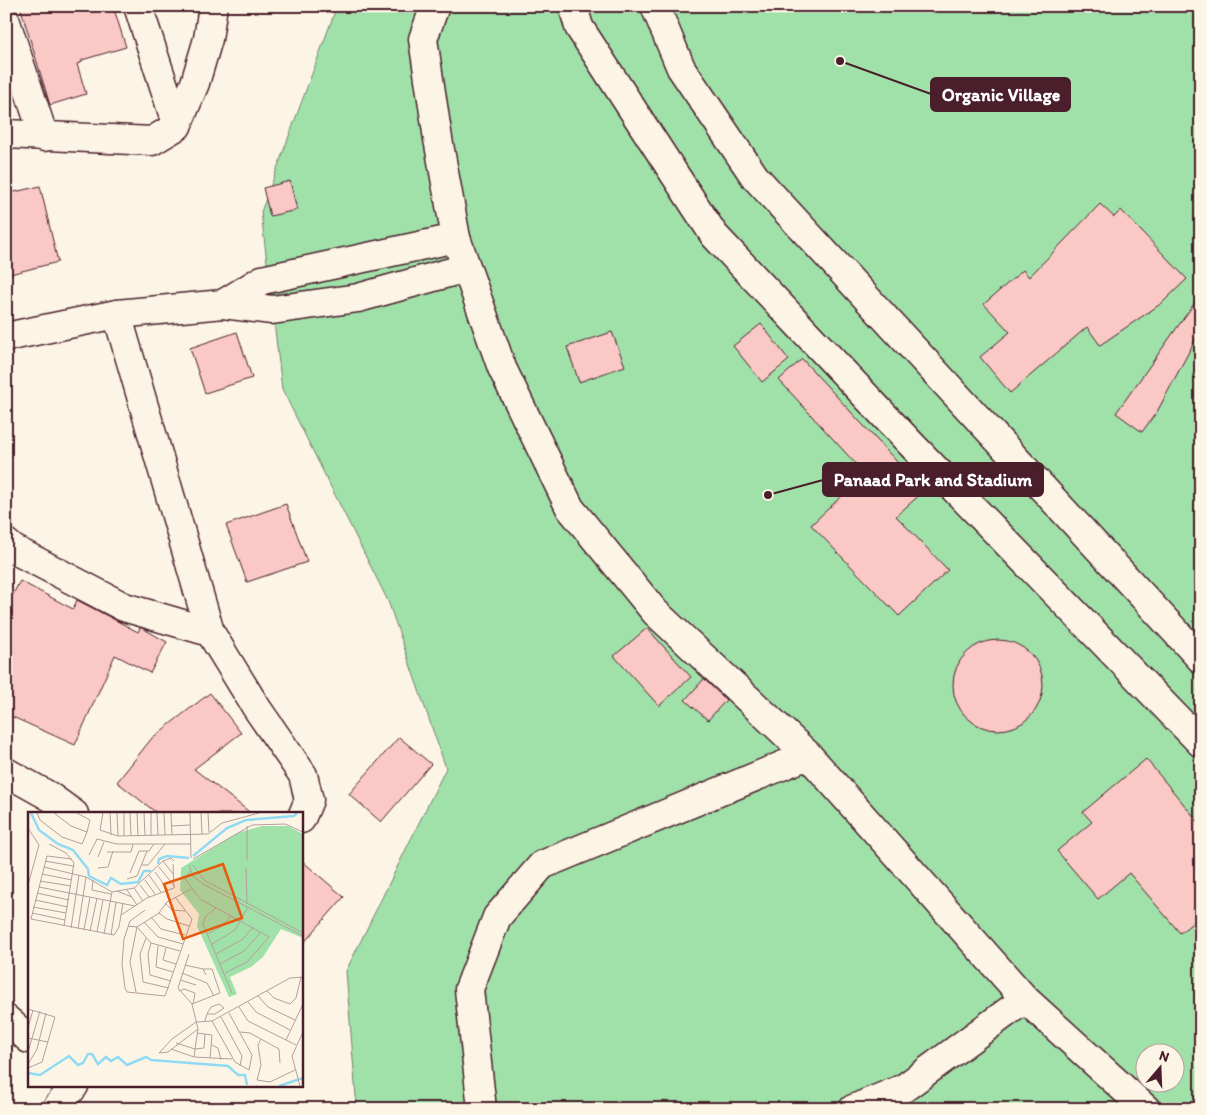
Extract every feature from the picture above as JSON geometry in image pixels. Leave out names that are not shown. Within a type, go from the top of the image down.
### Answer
[{"type":"street","points":[[138,6],[177,126]]},
{"type":"street","points":[[6,134],[152,141],[177,126],[195,83],[208,39],[213,6]]},
{"type":"street","points":[[435,6],[423,39],[438,139],[456,238],[502,368],[570,508],[655,612],[808,755],[1025,1000],[1146,1109]]},
{"type":"street","points":[[573,6],[579,27],[714,235],[912,445],[1201,743]]},
{"type":"street","points":[[655,6],[681,68],[755,176],[923,360],[1201,658]]},
{"type":"street","points":[[6,22],[44,137]]},
{"type":"street","points":[[223,304],[262,280],[456,238]]},
{"type":"street","points":[[6,337],[117,314],[223,304],[272,310],[358,298],[466,268]]},
{"type":"street","points":[[117,314],[210,632],[256,708],[303,775],[309,800],[302,817]]},
{"type":"street","points":[[6,544],[124,607],[210,632]]},
{"type":"street","points":[[482,1109],[469,989],[497,917],[542,865],[808,755]]},
{"type":"street","points":[[6,772],[50,796],[71,812]]},
{"type":"street","points":[[852,1109],[904,1088],[1025,1000]]},
{"type":"street","points":[[6,1019],[28,1037]]},
{"type":"street","points":[[56,1109],[72,1088]]},
{"type":"green space","points":[[337,6],[1201,6],[1201,1109],[357,1109],[346,971],[446,768],[388,601],[282,389],[261,212]]},
{"type":"building","points":[[20,6],[113,6],[126,47],[82,60],[82,62],[77,64],[86,94],[50,105]]},
{"type":"building","points":[[290,181],[297,210],[270,216],[263,188]]},
{"type":"building","points":[[40,186],[58,262],[6,275],[6,194]]},
{"type":"building","points":[[1100,204],[1114,217],[1121,210],[1187,279],[1162,303],[1100,345],[1087,327],[1010,393],[980,357],[1010,332],[984,304],[1023,270],[1029,277]]},
{"type":"building","points":[[1196,301],[1201,304],[1201,329],[1158,410],[1142,432],[1116,413]]},
{"type":"building","points":[[761,324],[789,360],[762,382],[733,346]]},
{"type":"building","points":[[237,332],[252,378],[205,393],[190,348]]},
{"type":"building","points":[[612,332],[625,366],[579,382],[567,347]]},
{"type":"building","points":[[802,359],[924,491],[896,516],[948,570],[899,616],[811,525],[865,474],[779,380]]},
{"type":"building","points":[[286,504],[307,562],[247,582],[226,525]]},
{"type":"building","points":[[20,581],[73,609],[77,600],[138,632],[142,628],[167,642],[150,673],[115,655],[75,745],[6,714],[6,607]]},
{"type":"building","points":[[647,628],[691,677],[659,706],[614,656]]},
{"type":"building","points":[[998,640],[1015,644],[1030,653],[1039,668],[1043,685],[1039,702],[1030,717],[1015,726],[998,730],[981,726],[966,717],[957,702],[953,685],[957,668],[966,653],[981,644]]},
{"type":"building","points":[[704,679],[726,700],[708,720],[685,700]]},
{"type":"building","points":[[210,693],[241,733],[194,769],[249,812],[155,812],[117,782],[152,738]]},
{"type":"building","points":[[399,737],[431,764],[381,822],[349,794]]},
{"type":"building","points":[[1146,759],[1201,825],[1201,916],[1180,933],[1129,873],[1098,899],[1057,851],[1092,822],[1083,812]]},
{"type":"building","points":[[302,861],[344,897],[302,945]]},
{"type":"place","name":"Organic Village","points":[[840,61]]},
{"type":"place","name":"Panaad Park and Stadium","points":[[768,495]]}]
